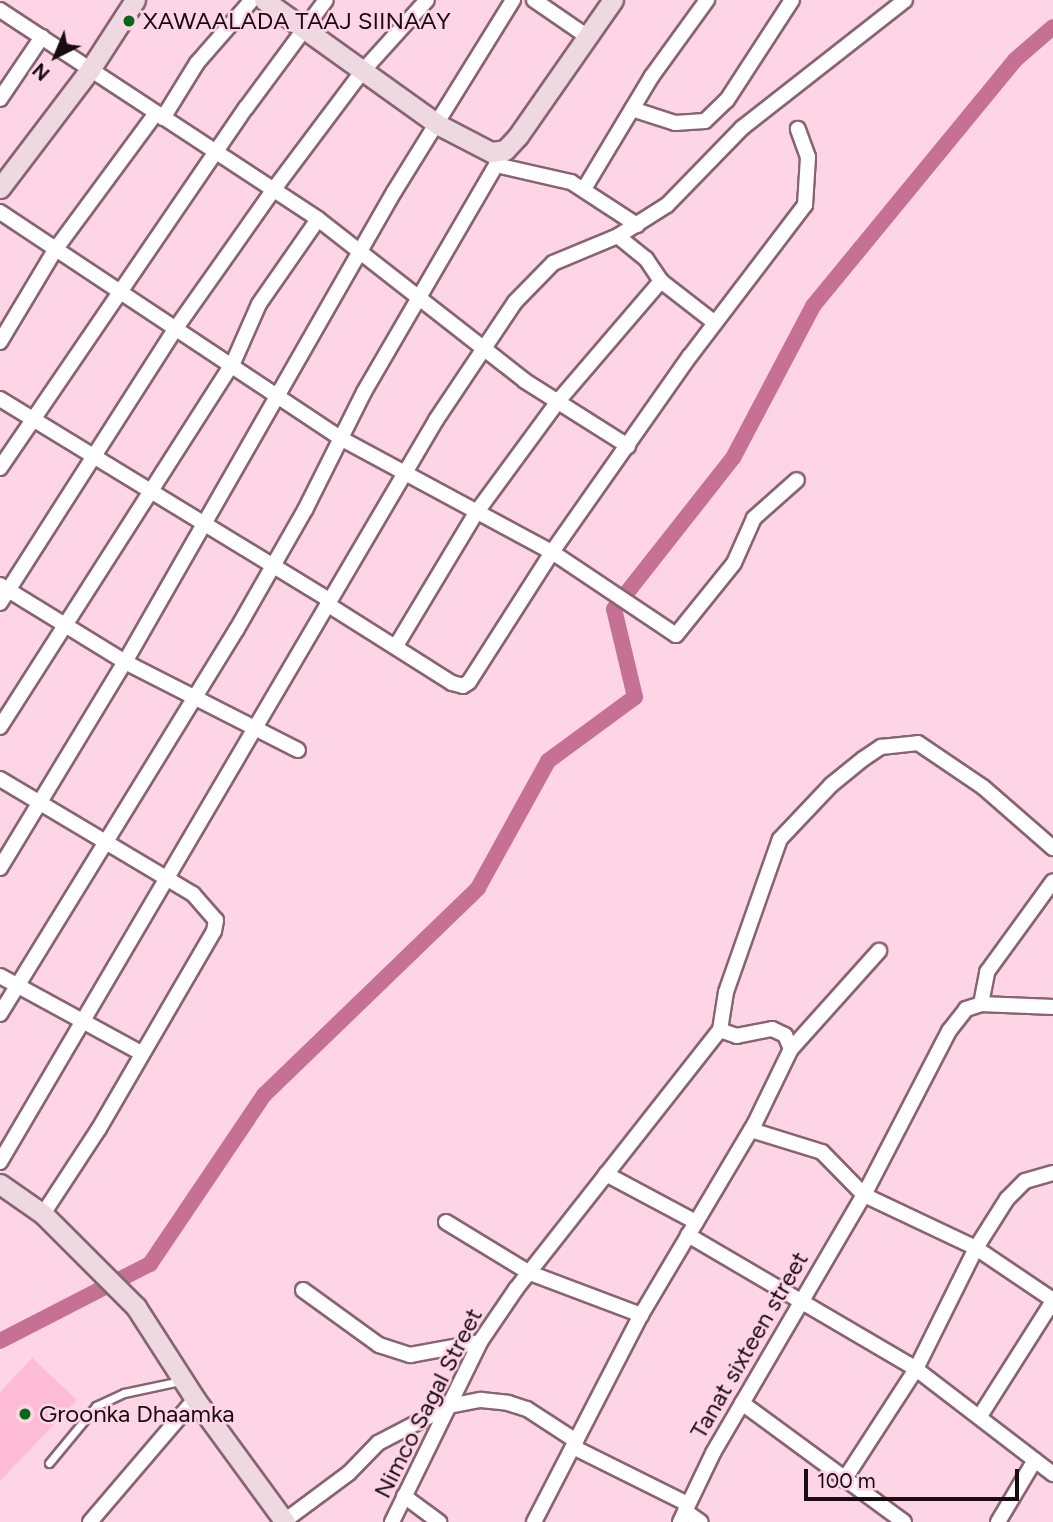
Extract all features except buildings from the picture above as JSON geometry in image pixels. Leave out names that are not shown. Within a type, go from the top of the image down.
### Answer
[{"type":"street","points":[[0,188],[91,68],[135,0]]},
{"type":"street","points":[[0,342],[55,250],[197,63],[252,0]]},
{"type":"street","points":[[264,0],[361,73],[480,150],[584,188],[637,225]]},
{"type":"street","points":[[0,468],[303,29],[326,0]]},
{"type":"street","points":[[298,750],[125,662],[3,592],[176,328],[274,190],[361,73],[427,0]]},
{"type":"street","points":[[0,869],[37,803],[125,662],[361,251],[513,0]]},
{"type":"street","points":[[534,0],[588,37]]},
{"type":"street","points":[[0,1014],[273,566],[340,438],[500,157],[613,0]]},
{"type":"street","points":[[584,188],[632,109],[707,0]]},
{"type":"street","points":[[632,109],[675,123],[705,121],[727,100],[792,0]]},
{"type":"street","points":[[0,1162],[80,1021],[168,880],[404,474],[515,302],[553,263],[618,236],[667,205],[742,128],[905,0]]},
{"type":"street","points":[[3,7],[42,37],[216,155],[318,219],[422,297],[525,381],[628,446]]},
{"type":"street","points":[[0,99],[42,37]]},
{"type":"street","points":[[0,399],[463,686],[475,676],[552,552],[715,323],[805,205],[808,157],[798,129]]},
{"type":"street","points":[[0,212],[120,293],[233,363],[340,438],[552,552],[597,585],[676,635],[734,563],[754,518],[797,480]]},
{"type":"street","points":[[0,727],[233,363],[259,304],[318,219]]},
{"type":"street","points":[[618,236],[646,259],[661,281],[715,323]]},
{"type":"street","points":[[396,646],[476,513],[559,400],[661,281]]},
{"type":"street","points":[[791,1049],[785,1035],[772,1028],[737,1036],[720,1030],[726,992],[780,839],[831,785],[881,747],[918,743],[982,787],[1053,848]]},
{"type":"street","points":[[0,779],[103,843],[194,894],[216,920],[214,931],[43,1214]]},
{"type":"street","points":[[1053,881],[987,972],[981,1003],[1053,1007]]},
{"type":"street","points":[[534,1522],[641,1315],[751,1130],[791,1049],[879,951]]},
{"type":"street","points":[[0,976],[15,987],[141,1053]]},
{"type":"street","name":"Tanat sixteen street","points":[[684,1512],[801,1299],[864,1195],[942,1042],[966,1009],[981,1003]]},
{"type":"street","name":"Nimco Sagal Street","points":[[393,1522],[480,1342],[606,1174],[720,1030]]},
{"type":"street","points":[[751,1130],[822,1152],[864,1195],[976,1248],[1053,1301],[979,1416]]},
{"type":"street","points":[[845,1480],[916,1369],[976,1248],[1007,1199],[1025,1181],[1053,1173]]},
{"type":"street","points":[[606,1174],[916,1369],[1053,1474]]},
{"type":"street","points":[[0,1184],[43,1214],[124,1294],[195,1399],[284,1521],[349,1473],[378,1443],[449,1406],[481,1400],[527,1409],[575,1444],[701,1522]]},
{"type":"street","points":[[446,1222],[530,1273],[641,1315]]},
{"type":"street","points":[[303,1290],[379,1345],[410,1355],[480,1342]]},
{"type":"street","points":[[90,1522],[195,1399]]},
{"type":"street","points":[[742,1403],[904,1522]]},
{"type":"street","points":[[998,1522],[1035,1460]]},
{"type":"street","points":[[404,1496],[439,1522]]},
{"type":"lane","points":[[48,1463],[96,1406],[124,1393],[184,1380]]},
{"type":"shaded area","points":[[32,1358],[77,1400],[0,1481],[0,1392]]},
{"type":"waterway","points":[[0,1341],[150,1264],[264,1095],[478,888],[548,761],[635,697],[614,609],[733,458],[813,306],[1015,60],[1053,27]]},
{"type":"place","name":"XAWAALADA TAAJ SIINAAY","points":[[129,21]]},
{"type":"place","name":"Groonka Dhaamka","points":[[25,1414]]}]
